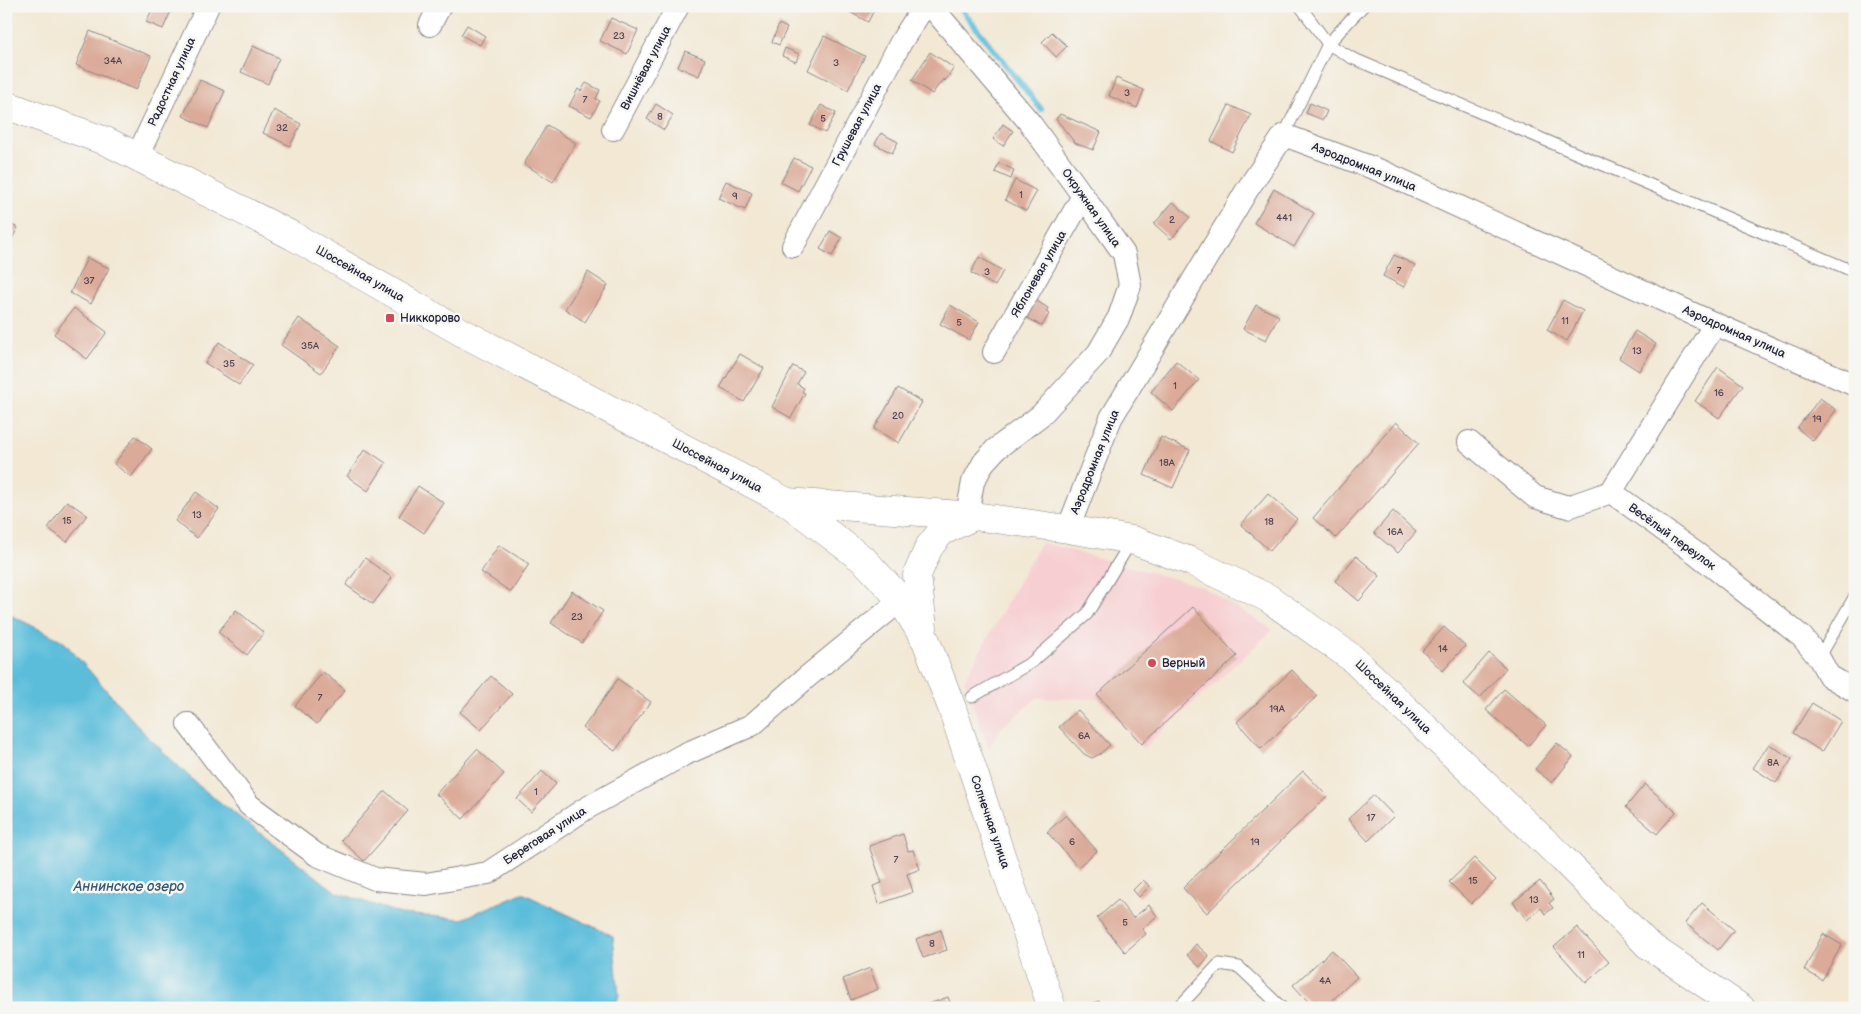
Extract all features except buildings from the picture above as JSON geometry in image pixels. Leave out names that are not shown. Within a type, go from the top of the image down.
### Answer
[{"type":"main road","name":"Шоссейная улица","points":[[6,105],[108,142],[293,236],[465,334],[787,502],[970,516],[1068,529],[1132,540],[1190,561],[1268,598],[1352,658],[1563,859],[1648,945],[1741,1008]]},
{"type":"main road","points":[[787,502],[865,561],[901,600],[924,637]]},
{"type":"main road","points":[[924,637],[917,575],[929,547],[941,532],[970,516]]},
{"type":"main road","name":"Солнечная улица","points":[[924,637],[952,708],[1052,1008]]},
{"type":"street","name":"Радостная улица","points":[[137,157],[208,6]]},
{"type":"street","name":"Вишнёвая улица","points":[[613,130],[678,6]]},
{"type":"street","name":"Грушевая улица","points":[[793,246],[901,42],[924,6]]},
{"type":"street","name":"Окружная улица","points":[[931,6],[1030,123],[1083,196],[1124,254],[1130,285],[1119,317],[1098,352],[1041,415],[996,450],[984,462],[973,482],[970,516]]},
{"type":"street","name":"Аэродромная улица","points":[[1068,529],[1111,418],[1242,199],[1284,135],[1381,172],[1715,324],[1855,384]]},
{"type":"street","name":"Яблоневая улица","points":[[994,352],[1083,196]]},
{"type":"street","points":[[1469,442],[1535,497],[1568,507],[1611,492],[1715,324]]},
{"type":"street","name":"Весёлый переулок","points":[[1611,492],[1697,554],[1802,637],[1819,658],[1829,676],[1855,691]]},
{"type":"street","name":"Береговая улица","points":[[188,724],[249,805],[317,855],[375,879],[426,884],[488,873],[585,809],[683,755],[752,725],[807,676],[901,600]]},
{"type":"lane","points":[[1300,6],[1328,44],[1352,58],[1855,272]]},
{"type":"lane","points":[[1284,135],[1328,44],[1363,6]]},
{"type":"lane","points":[[972,697],[1032,662],[1087,614],[1132,540]]},
{"type":"lane","points":[[1819,658],[1855,596]]},
{"type":"lane","points":[[1178,1008],[1219,964],[1239,967],[1282,1008]]},
{"type":"shaded area","points":[[1041,542],[1203,587],[1273,630],[1143,749],[1098,699],[1037,698],[1001,728],[989,748],[964,680]]},
{"type":"water","name":"Аннинское озеро","points":[[6,613],[63,641],[145,734],[199,786],[336,892],[401,914],[462,919],[522,893],[613,936],[619,996],[614,1008],[6,1008]]},
{"type":"waterway","points":[[959,6],[1041,109]]},
{"type":"place","name":"Никкорово","points":[[390,318]]},
{"type":"place","name":"Верный","points":[[1152,663]]}]
